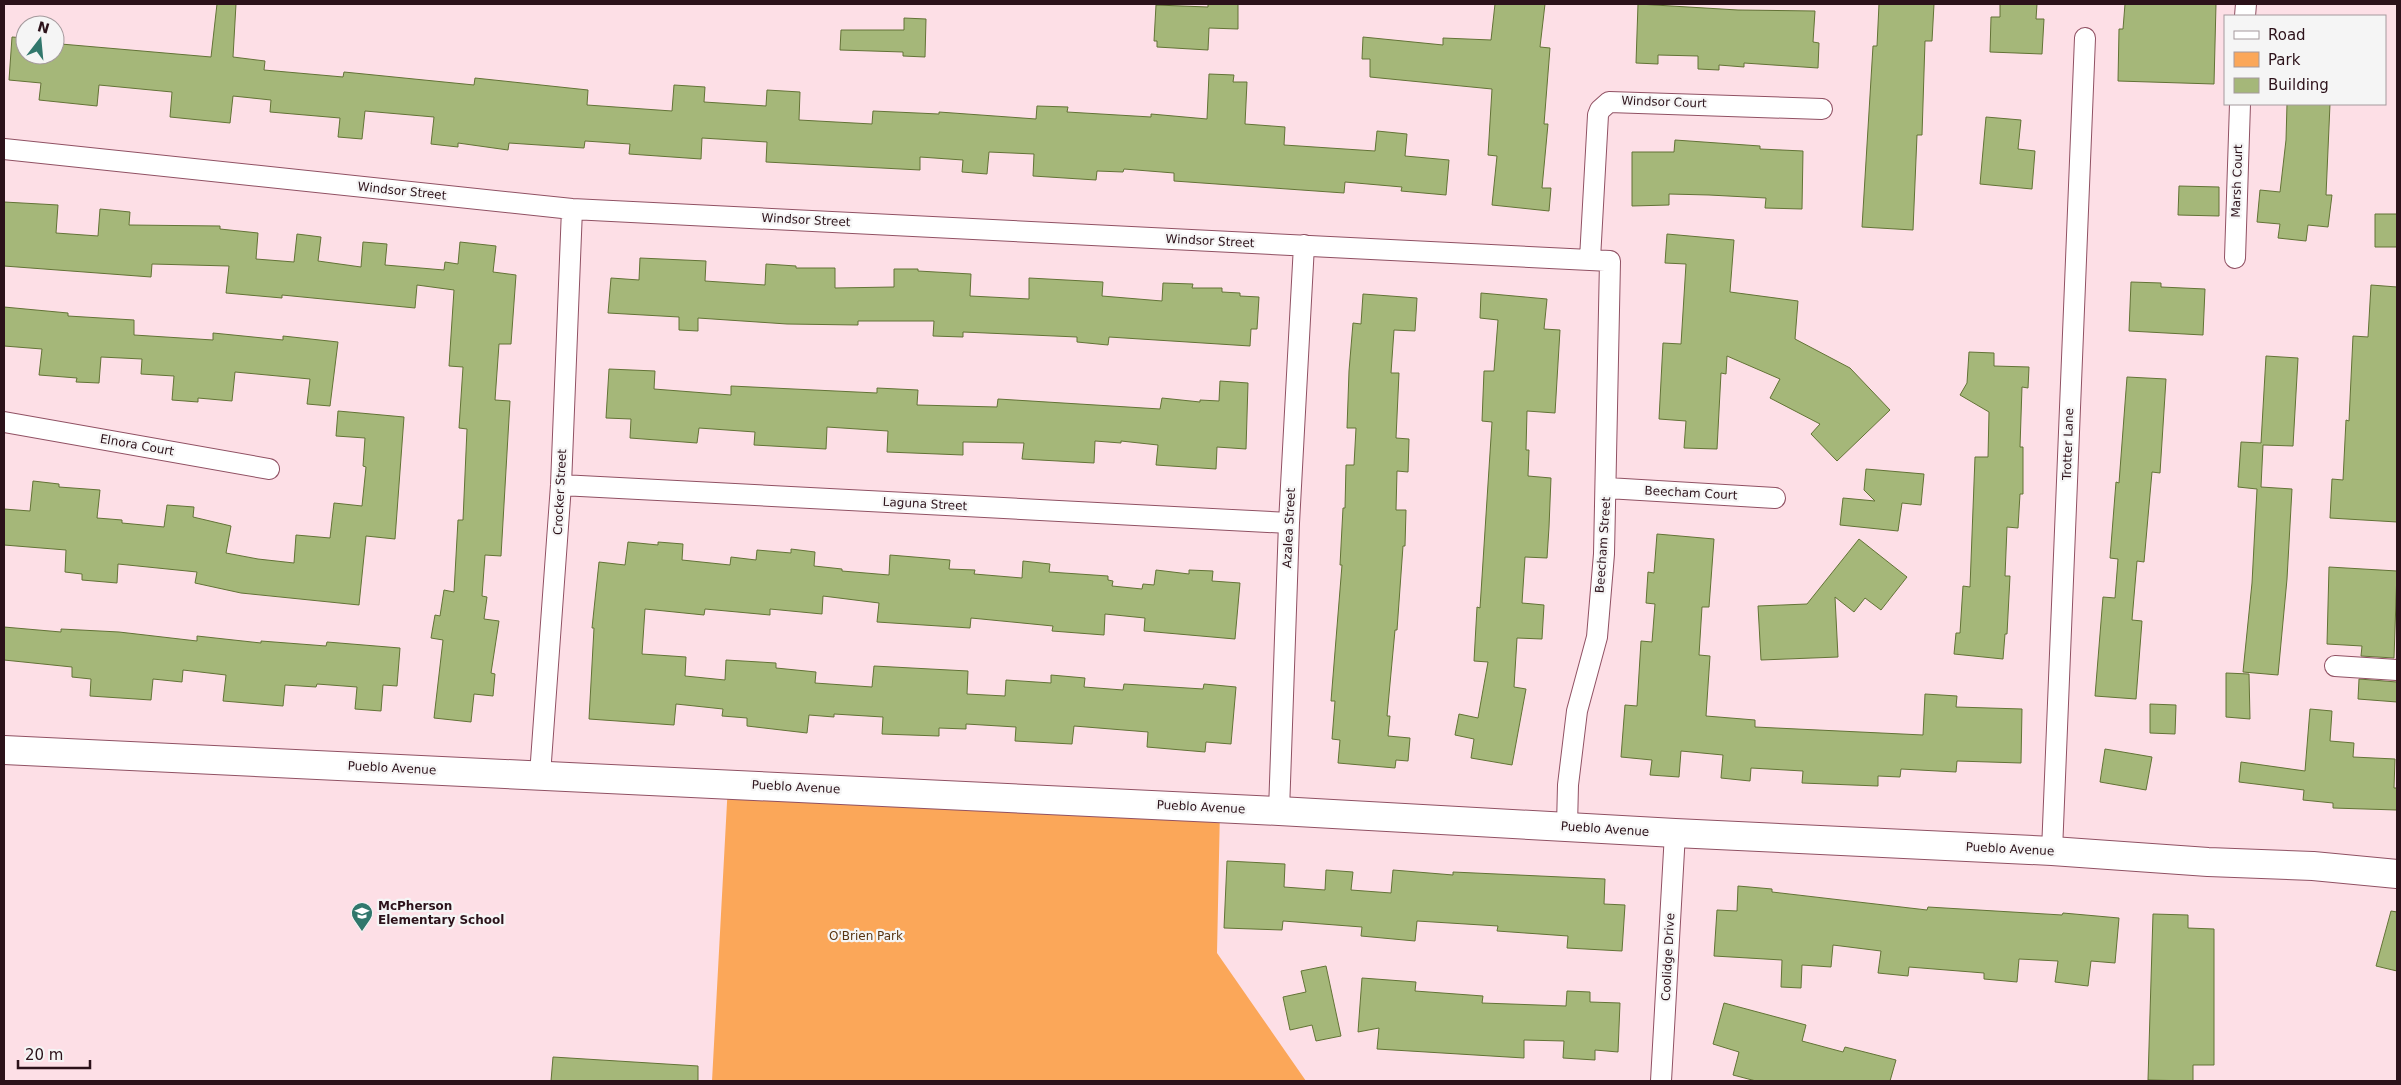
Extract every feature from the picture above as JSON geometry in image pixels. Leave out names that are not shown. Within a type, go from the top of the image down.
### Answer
[{"type":"street","name":"Trotter Lane","points":[[2052,851],[2084,38]]},
{"type":"street","name":"Windsor Court","points":[[1590,259],[1598,115],[1600,110],[1609,102],[1822,109]]},
{"type":"street","name":"Marsh Court","points":[[2235,258],[2240,105]]},
{"type":"street","name":"Windsor Street","points":[[4,149],[572,209],[1610,261]]},
{"type":"street","name":"Crocker Street","points":[[540,775],[561,485],[572,209]]},
{"type":"street","name":"Azalea Street","points":[[1279,810],[1289,523],[1304,245]]},
{"type":"street","name":"Beecham Street","points":[[1567,826],[1568,786],[1577,711],[1597,637],[1607,488],[1610,261]]},
{"type":"street","name":"Elnora Court","points":[[4,422],[269,469]]},
{"type":"street","name":"Laguna Street","points":[[561,485],[1289,523]]},
{"type":"street","name":"Beecham Court","points":[[1607,488],[1775,498]]},
{"type":"street","points":[[2335,666],[2397,670]]},
{"type":"street","name":"Pueblo Avenue","points":[[4,750],[1279,810],[1675,833],[2052,851],[2208,862],[2313,866],[2397,874]]},
{"type":"street","name":"Coolidge Drive","points":[[1661,1081],[1675,833]]},
{"type":"green space","name":"O'Brien Park","points":[[728,784],[1220,808],[1217,953],[1306,1081],[712,1081]]},
{"type":"building","points":[[217,4],[236,4],[233,57],[265,61],[264,70],[343,77],[344,72],[474,85],[475,78],[588,90],[587,105],[672,111],[674,85],[705,87],[704,102],[766,106],[767,90],[800,92],[799,120],[872,124],[873,111],[939,114],[939,112],[1036,119],[1037,106],[1068,107],[1067,112],[1151,117],[1151,114],[1207,119],[1209,74],[1234,75],[1233,82],[1247,82],[1245,124],[1285,127],[1284,145],[1375,151],[1377,131],[1407,134],[1405,156],[1449,160],[1446,195],[1401,191],[1402,187],[1345,182],[1344,193],[1174,181],[1174,173],[1124,169],[1123,172],[1097,171],[1096,180],[1033,176],[1034,154],[989,152],[987,174],[962,172],[963,160],[920,157],[920,170],[766,162],[767,142],[702,138],[701,159],[629,154],[630,144],[585,141],[584,148],[509,143],[508,150],[458,143],[458,147],[431,144],[434,117],[365,111],[362,139],[338,137],[340,118],[270,112],[271,100],[233,96],[230,123],[170,117],[172,92],[99,85],[97,106],[39,100],[41,83],[9,80],[12,37],[15,37],[15,65],[65,65],[65,44],[211,57]]},
{"type":"building","points":[[1208,4],[1238,4],[1238,29],[1209,28],[1208,50],[1157,47],[1157,41],[1154,41],[1156,5],[1208,7]]},
{"type":"building","points":[[1495,4],[1545,4],[1540,47],[1550,48],[1544,124],[1548,124],[1542,188],[1551,188],[1549,211],[1492,205],[1497,156],[1488,155],[1492,89],[1370,77],[1370,59],[1362,59],[1363,37],[1443,45],[1443,38],[1491,40]]},
{"type":"building","points":[[1638,4],[1738,10],[1815,11],[1813,42],[1819,43],[1818,68],[1744,63],[1744,67],[1719,65],[1719,70],[1698,69],[1698,56],[1658,55],[1658,64],[1636,63]]},
{"type":"building","points":[[1879,4],[1934,4],[1932,41],[1925,41],[1922,135],[1917,135],[1913,230],[1862,227],[1873,46],[1877,46]]},
{"type":"building","points":[[2000,4],[2037,4],[2036,19],[2044,19],[2042,54],[1990,52],[1991,17],[2000,17]]},
{"type":"building","points":[[2125,4],[2216,4],[2214,84],[2118,81],[2119,29],[2123,29]]},
{"type":"building","points":[[904,18],[926,19],[925,57],[903,56],[903,52],[840,50],[841,30],[904,30]]},
{"type":"building","points":[[2287,105],[2330,105],[2326,195],[2332,195],[2328,227],[2308,225],[2306,241],[2278,238],[2280,224],[2257,222],[2260,190],[2280,192],[2286,140]]},
{"type":"building","points":[[1986,117],[2021,120],[2018,149],[2035,151],[2032,189],[1980,184]]},
{"type":"building","points":[[1675,140],[1760,146],[1760,149],[1803,151],[1802,209],[1765,208],[1766,198],[1669,194],[1669,205],[1632,206],[1632,152],[1674,152]]},
{"type":"building","points":[[2179,186],[2219,187],[2219,216],[2178,215]]},
{"type":"building","points":[[4,202],[58,205],[56,233],[98,236],[100,209],[130,212],[129,225],[220,226],[220,229],[258,233],[256,259],[294,262],[297,234],[321,237],[318,261],[361,267],[363,242],[387,244],[385,265],[444,270],[445,262],[458,264],[460,242],[496,246],[493,272],[516,275],[511,344],[499,344],[495,400],[510,401],[501,556],[485,555],[482,596],[487,597],[484,619],[499,621],[491,673],[495,674],[493,696],[474,694],[471,722],[434,718],[443,640],[431,638],[435,615],[440,616],[444,590],[454,592],[458,520],[463,520],[467,429],[459,428],[463,367],[449,366],[454,290],[417,285],[415,308],[282,295],[282,298],[226,293],[229,266],[152,264],[151,277],[4,266]]},
{"type":"building","points":[[2375,214],[2397,214],[2397,247],[2375,247]]},
{"type":"building","points":[[1667,234],[1734,240],[1730,292],[1798,301],[1795,339],[1850,368],[1890,410],[1837,461],[1811,434],[1820,424],[1770,398],[1780,379],[1727,356],[1726,374],[1721,373],[1717,449],[1684,448],[1686,421],[1659,419],[1663,343],[1681,344],[1686,264],[1665,263]]},
{"type":"building","points":[[640,258],[706,261],[705,281],[765,285],[766,264],[796,266],[796,268],[835,268],[835,288],[894,287],[894,269],[918,269],[918,271],[971,274],[970,296],[1029,299],[1029,278],[1103,282],[1102,296],[1162,301],[1163,283],[1193,284],[1192,288],[1222,288],[1222,292],[1240,293],[1240,296],[1259,297],[1257,329],[1251,329],[1250,346],[1109,337],[1108,345],[1077,342],[1077,337],[963,332],[963,337],[933,336],[934,321],[858,321],[858,325],[787,324],[698,318],[698,331],[679,330],[679,317],[608,313],[611,278],[639,280]]},
{"type":"building","points":[[2131,282],[2161,283],[2161,287],[2205,289],[2203,335],[2129,331]]},
{"type":"building","points":[[2371,285],[2397,287],[2397,522],[2330,518],[2332,479],[2343,480],[2346,420],[2349,421],[2353,336],[2368,337]]},
{"type":"building","points":[[1481,293],[1547,299],[1544,329],[1560,330],[1555,413],[1527,411],[1526,450],[1529,450],[1528,476],[1551,478],[1549,527],[1547,558],[1525,557],[1522,603],[1544,605],[1542,639],[1517,638],[1514,687],[1526,689],[1512,765],[1471,758],[1474,739],[1455,735],[1459,714],[1478,718],[1488,662],[1474,661],[1477,607],[1480,608],[1492,422],[1482,421],[1484,371],[1494,371],[1498,320],[1480,318]]},
{"type":"building","points":[[1363,294],[1417,298],[1415,331],[1394,330],[1391,373],[1399,373],[1396,438],[1409,439],[1408,472],[1397,471],[1396,510],[1406,510],[1405,546],[1403,546],[1397,630],[1395,630],[1387,716],[1390,716],[1388,736],[1410,738],[1408,761],[1396,760],[1395,768],[1338,763],[1340,740],[1332,739],[1335,701],[1331,701],[1342,565],[1340,565],[1343,508],[1345,508],[1346,465],[1354,465],[1356,428],[1347,428],[1349,371],[1353,323],[1361,324]]},
{"type":"building","points":[[4,307],[68,313],[68,316],[134,320],[134,335],[213,340],[213,333],[283,340],[283,336],[338,342],[330,406],[307,404],[310,379],[235,372],[232,401],[198,398],[198,402],[172,400],[174,376],[141,374],[142,359],[101,357],[99,383],[76,382],[77,378],[39,375],[42,349],[4,346]]},
{"type":"building","points":[[1969,352],[1994,353],[1994,366],[2029,367],[2028,388],[2022,387],[2020,447],[2023,447],[2023,494],[2020,494],[2018,528],[2007,527],[2005,576],[2010,576],[2007,634],[2005,634],[2003,659],[1954,654],[1956,633],[1960,633],[1963,586],[1970,587],[1975,457],[1988,457],[1989,412],[1960,395],[1967,383]]},
{"type":"building","points":[[2266,356],[2298,358],[2293,446],[2263,445],[2261,487],[2292,489],[2287,579],[2278,675],[2243,672],[2252,583],[2257,489],[2238,487],[2241,442],[2261,443]]},
{"type":"building","points":[[609,369],[655,371],[654,389],[731,395],[731,386],[877,393],[877,388],[918,390],[917,405],[997,407],[998,399],[1160,409],[1162,398],[1200,402],[1200,400],[1219,401],[1220,381],[1248,383],[1246,449],[1217,447],[1216,469],[1156,465],[1158,445],[1121,441],[1121,443],[1095,441],[1094,463],[1022,459],[1024,443],[963,442],[963,455],[887,452],[888,431],[827,427],[826,449],[754,445],[755,432],[699,428],[697,443],[630,438],[631,419],[606,418]]},
{"type":"building","points":[[2127,377],[2166,379],[2160,473],[2152,472],[2144,562],[2137,561],[2132,620],[2142,621],[2136,699],[2095,696],[2103,597],[2115,598],[2118,559],[2110,558],[2116,482],[2119,483]]},
{"type":"building","points":[[338,411],[404,417],[395,539],[366,536],[359,605],[241,593],[195,583],[197,572],[118,564],[117,583],[82,580],[82,574],[65,572],[66,550],[4,545],[4,509],[30,511],[33,481],[59,484],[59,487],[100,490],[97,518],[122,520],[122,523],[164,527],[167,505],[194,507],[193,517],[231,526],[226,553],[294,563],[296,535],[330,538],[334,503],[362,506],[366,467],[363,466],[365,438],[336,436]]},
{"type":"building","points":[[1866,469],[1924,474],[1921,505],[1902,503],[1898,531],[1840,525],[1843,498],[1875,501],[1864,490]]},
{"type":"building","points":[[1657,534],[1714,539],[1709,607],[1702,607],[1699,655],[1710,656],[1706,716],[1755,720],[1755,727],[1923,735],[1925,694],[1957,696],[1956,707],[2022,709],[2021,763],[1957,761],[1956,772],[1901,769],[1900,777],[1878,776],[1878,786],[1802,783],[1803,771],[1751,768],[1750,781],[1721,778],[1723,755],[1681,751],[1679,777],[1650,775],[1652,760],[1621,757],[1625,705],[1637,706],[1641,641],[1652,642],[1655,604],[1646,603],[1648,572],[1654,573]]},
{"type":"building","points":[[1859,539],[1907,577],[1881,610],[1865,598],[1854,612],[1835,597],[1838,657],[1761,660],[1758,606],[1807,604]]},
{"type":"building","points":[[628,542],[658,545],[658,542],[683,544],[682,560],[730,565],[731,557],[756,560],[757,550],[791,553],[791,549],[815,552],[814,566],[842,569],[842,571],[889,575],[890,555],[950,560],[949,569],[975,570],[974,574],[1022,578],[1023,561],[1050,564],[1049,572],[1108,576],[1108,580],[1113,581],[1112,586],[1142,589],[1143,584],[1154,585],[1156,570],[1189,574],[1189,570],[1213,571],[1212,581],[1240,583],[1235,639],[1144,631],[1145,618],[1105,614],[1104,635],[1052,631],[1053,626],[971,618],[970,628],[877,622],[879,603],[823,596],[822,614],[770,609],[770,615],[705,609],[704,615],[645,609],[642,654],[686,657],[685,676],[725,680],[726,660],[776,663],[776,668],[816,672],[815,683],[872,687],[874,666],[968,671],[967,694],[1005,696],[1006,680],[1051,683],[1051,675],[1085,678],[1084,687],[1123,690],[1124,684],[1203,689],[1204,684],[1236,687],[1231,744],[1206,742],[1205,752],[1147,747],[1148,732],[1074,726],[1072,744],[1015,741],[1016,727],[966,724],[966,729],[939,728],[939,736],[882,734],[883,717],[834,714],[834,717],[809,715],[807,733],[747,726],[747,718],[722,716],[723,709],[676,704],[674,725],[589,719],[594,628],[592,628],[599,562],[625,565]]},
{"type":"building","points":[[2329,567],[2397,571],[2394,658],[2361,656],[2362,646],[2327,644]]},
{"type":"building","points":[[4,627],[61,632],[61,629],[119,632],[197,641],[197,636],[261,643],[261,641],[326,646],[327,642],[400,648],[397,686],[383,685],[381,711],[355,709],[357,687],[317,684],[316,687],[285,685],[283,706],[223,701],[226,675],[183,670],[182,682],[153,679],[151,700],[90,696],[91,679],[72,677],[72,667],[4,660]]},
{"type":"building","points":[[2226,673],[2249,674],[2250,719],[2226,717]]},
{"type":"building","points":[[2359,679],[2397,682],[2397,702],[2358,699]]},
{"type":"building","points":[[2150,704],[2176,705],[2175,734],[2150,733]]},
{"type":"building","points":[[2310,709],[2332,711],[2330,741],[2354,743],[2353,757],[2395,759],[2394,788],[2397,788],[2397,810],[2333,808],[2333,803],[2303,800],[2304,790],[2239,782],[2241,762],[2305,771]]},
{"type":"building","points":[[2105,749],[2152,757],[2146,790],[2100,782]]},
{"type":"building","points":[[1227,861],[1285,864],[1284,887],[1325,890],[1326,870],[1353,872],[1351,890],[1391,893],[1393,870],[1453,875],[1453,872],[1605,879],[1604,904],[1625,905],[1622,951],[1567,948],[1568,936],[1497,931],[1498,926],[1417,921],[1415,941],[1361,936],[1362,927],[1283,921],[1282,930],[1224,928]]},
{"type":"building","points":[[1738,886],[1772,889],[1772,892],[1927,910],[1928,907],[2062,915],[2063,913],[2119,918],[2115,963],[2091,961],[2088,986],[2055,982],[2058,961],[2019,959],[2017,982],[1984,979],[1984,973],[1909,967],[1908,976],[1878,973],[1881,951],[1833,945],[1831,967],[1802,965],[1801,988],[1781,987],[1782,960],[1714,956],[1717,910],[1737,911]]},
{"type":"building","points":[[2391,911],[2397,912],[2397,971],[2376,966]]},
{"type":"building","points":[[2153,914],[2188,915],[2188,928],[2214,929],[2214,1065],[2193,1065],[2193,1081],[2148,1080]]},
{"type":"building","points":[[1326,966],[1341,1036],[1316,1041],[1312,1025],[1290,1030],[1283,997],[1306,992],[1301,971]]},
{"type":"building","points":[[1362,978],[1416,982],[1415,991],[1483,996],[1482,1003],[1566,1006],[1567,991],[1590,992],[1590,1002],[1620,1003],[1618,1052],[1595,1050],[1595,1060],[1563,1058],[1564,1041],[1524,1040],[1524,1058],[1377,1049],[1379,1028],[1358,1032]]},
{"type":"building","points":[[1724,1003],[1806,1025],[1802,1041],[1843,1052],[1845,1047],[1896,1060],[1890,1081],[1756,1081],[1733,1075],[1739,1052],[1713,1044]]},
{"type":"building","points":[[553,1057],[698,1066],[698,1081],[551,1081]]},
{"type":"place","name":"McPherson Elementary School","points":[[362,932]]}]
